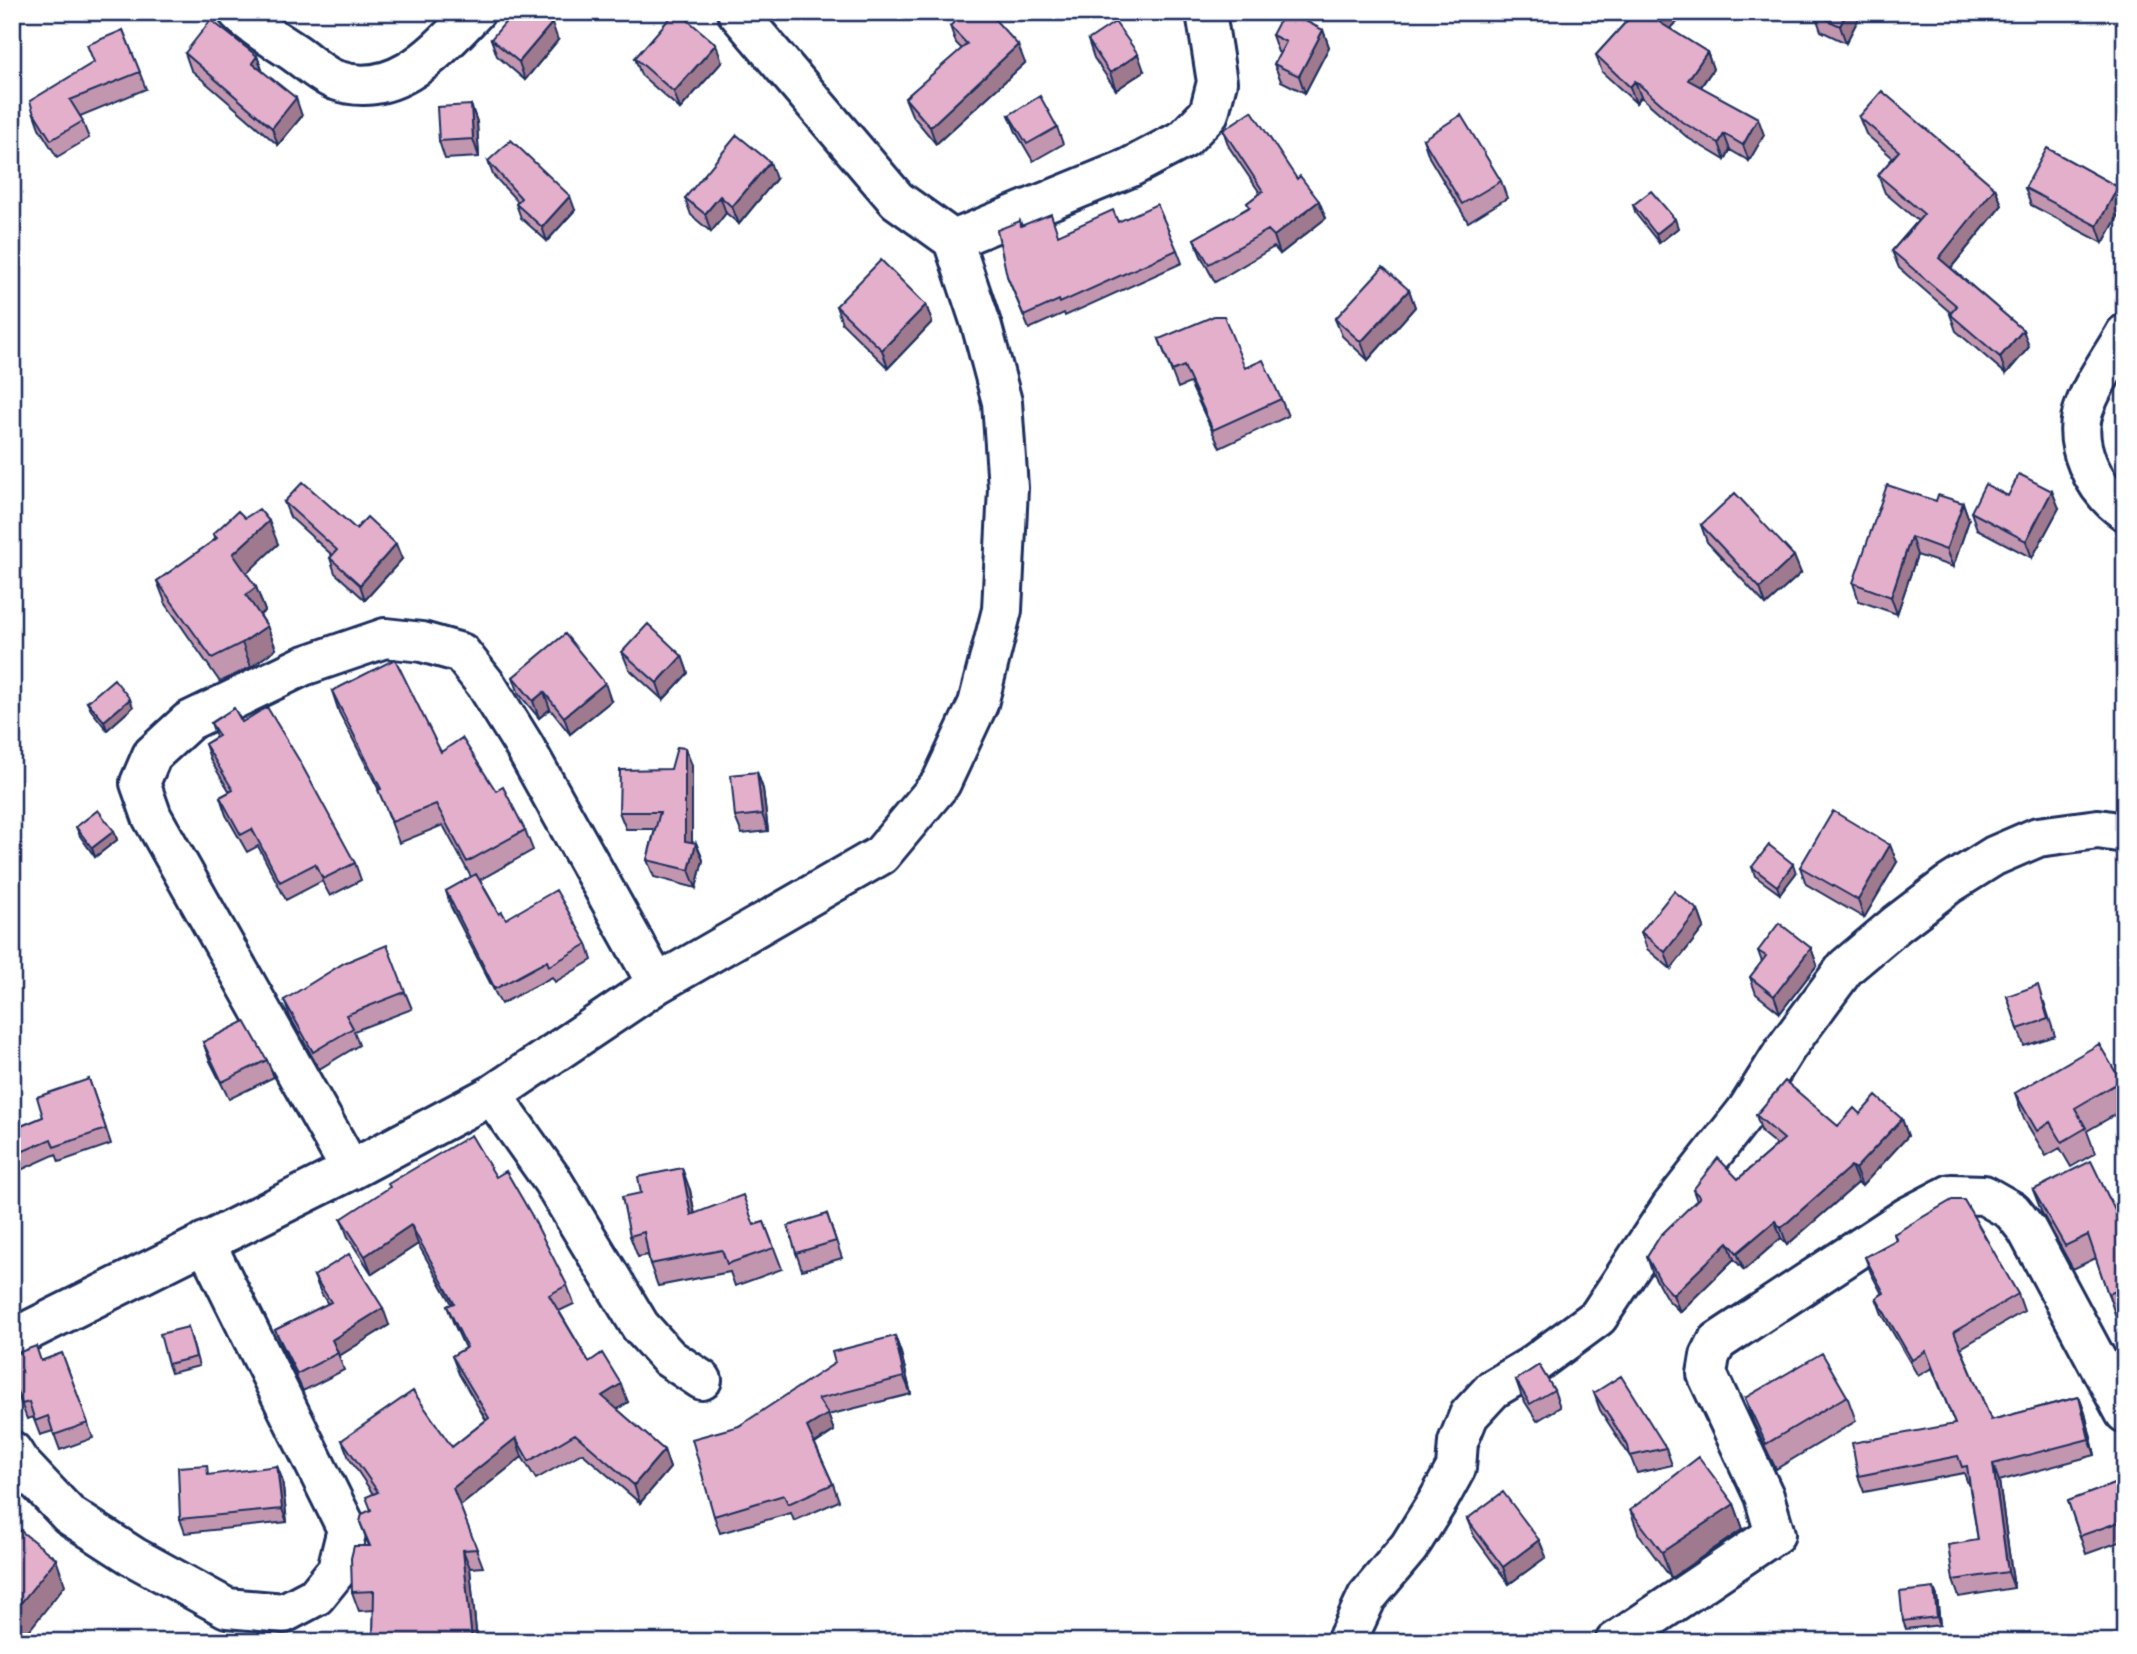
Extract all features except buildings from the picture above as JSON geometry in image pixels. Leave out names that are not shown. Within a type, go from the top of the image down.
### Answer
[{"type":"street","points":[[238,12],[332,79],[354,85],[377,85],[412,71],[475,12]]},
{"type":"street","points":[[12,1339],[351,1170],[492,1095],[657,984],[881,855],[941,783],[978,704],[1002,610],[1008,488],[1002,402],[982,327],[953,240],[897,200],[737,12]]},
{"type":"street","points":[[953,240],[1129,168],[1184,139],[1209,113],[1217,82],[1206,12]]},
{"type":"street","points":[[2125,334],[2084,407],[2081,432],[2086,464],[2098,485],[2125,511]]},
{"type":"street","points":[[351,1170],[152,817],[139,783],[152,755],[189,721],[303,666],[385,638],[422,642],[461,653],[488,687],[523,744],[657,984]]},
{"type":"street","points":[[1346,1642],[1367,1597],[1409,1547],[1451,1478],[1456,1468],[1458,1442],[1469,1415],[1493,1389],[1550,1353],[1598,1317],[1671,1207],[1746,1110],[1786,1048],[1846,967],[1938,893],[1994,856],[2038,837],[2098,829],[2125,833]]},
{"type":"street","points":[[492,1095],[552,1180],[640,1326],[669,1358],[702,1380]]},
{"type":"street","points":[[1615,1642],[1775,1534],[1764,1496],[1707,1374],[1710,1356],[1717,1342],[1907,1217],[1951,1194],[1984,1195],[2012,1211],[2027,1230],[2125,1413]]},
{"type":"street","points":[[12,1451],[69,1515],[134,1557],[227,1608],[284,1613],[316,1597],[337,1570],[347,1529],[205,1242]]}]
